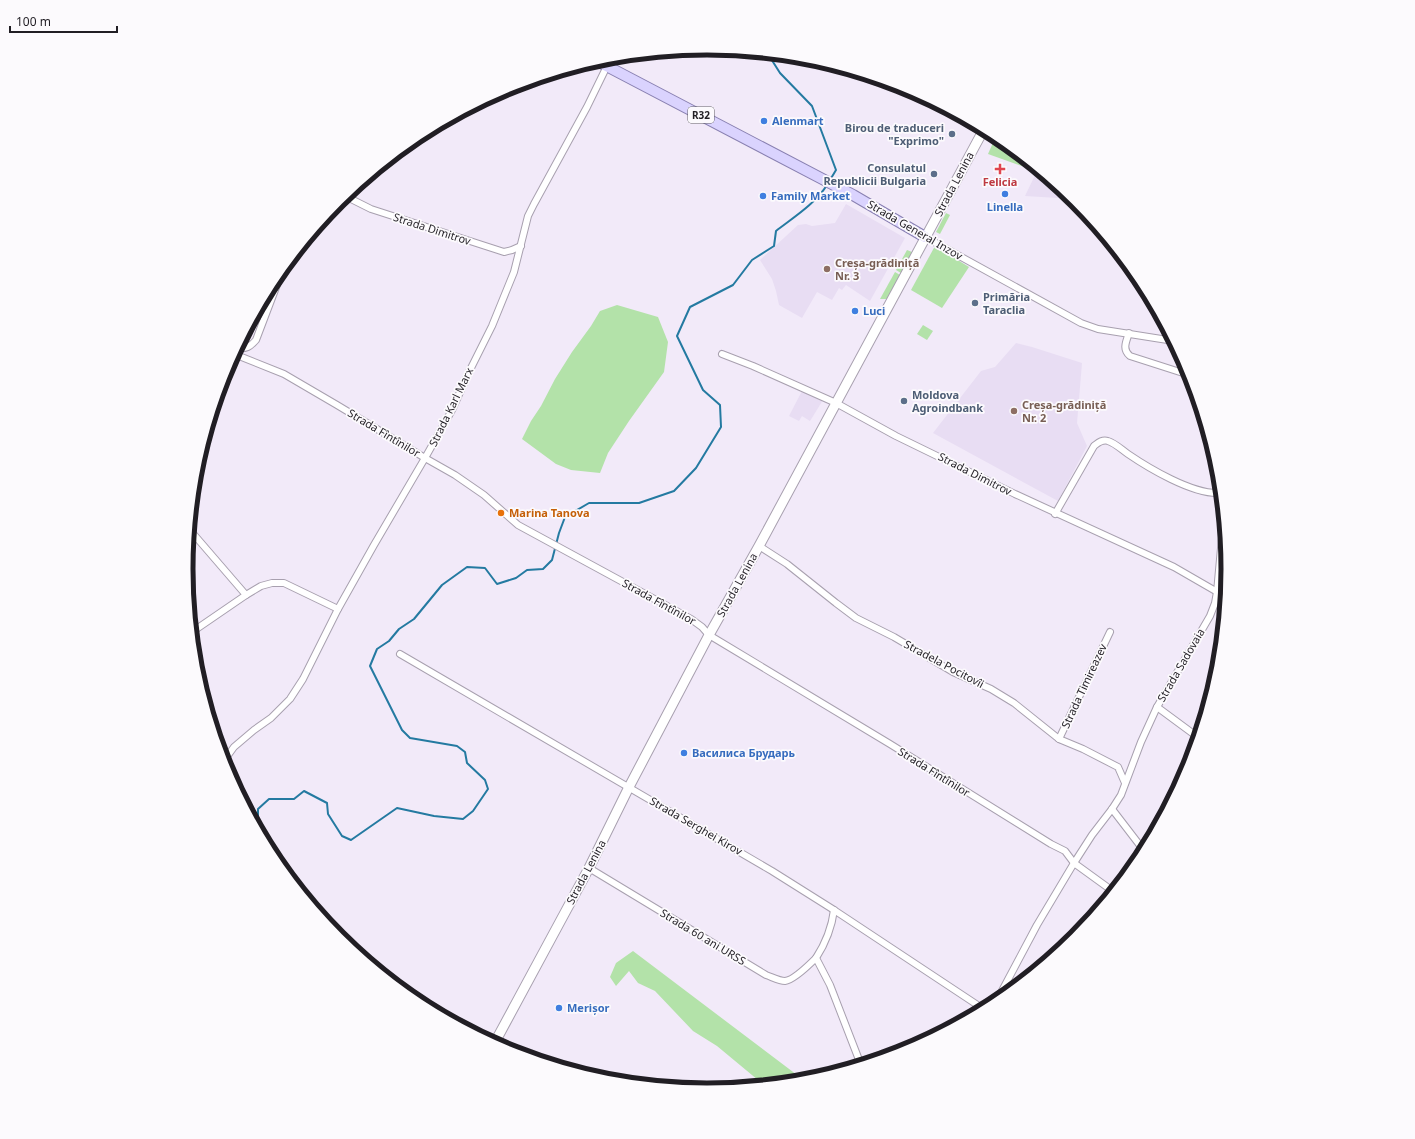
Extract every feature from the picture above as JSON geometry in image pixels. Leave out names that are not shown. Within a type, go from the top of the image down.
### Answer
[{"type":"main road","name":"Strada General Inzov","points":[[607,66],[853,195],[926,237]]},
{"type":"street","name":"Strada Karl Marx","points":[[228,756],[234,747],[271,718],[290,699],[303,679],[338,609],[452,410],[468,372],[492,326],[514,272],[528,216],[587,107],[607,66]]},
{"type":"street","name":"Strada Lenina","points":[[497,1039],[589,868],[629,787],[709,635],[759,546],[981,134]]},
{"type":"street","name":"Strada Dimitrov","points":[[351,199],[371,209],[504,252],[521,246]]},
{"type":"street","name":"Strada General Inzov","points":[[926,237],[1081,323],[1098,329],[1168,340]]},
{"type":"street","points":[[243,348],[251,346],[256,340],[273,295]]},
{"type":"street","points":[[1129,333],[1124,348],[1130,356],[1183,373]]},
{"type":"street","name":"Strada Dimitrov","points":[[722,354],[753,366],[836,403],[896,436],[1055,514],[1174,567],[1221,594]]},
{"type":"street","name":"Strada Fîntînilor","points":[[240,356],[284,374],[455,475],[484,495],[518,525],[691,619],[702,627],[709,635],[890,744],[1051,844],[1065,851],[1074,863],[1111,889]]},
{"type":"street","points":[[1055,514],[1094,446],[1101,441],[1108,441],[1167,477],[1195,490],[1208,493],[1216,492]]},
{"type":"street","points":[[194,535],[246,595]]},
{"type":"street","name":"Stradela Pocitovîi","points":[[759,546],[787,564],[836,604],[856,618],[894,637],[953,672],[991,689],[1014,703],[1059,739],[1083,749],[1118,767],[1125,784]]},
{"type":"street","name":"Strada Sadovaia","points":[[1002,991],[1037,925],[1074,863],[1121,795],[1141,742],[1157,707],[1210,616],[1218,592],[1221,549]]},
{"type":"street","points":[[196,629],[246,595],[261,586],[272,583],[284,583],[338,609]]},
{"type":"street","name":"Strada Timireazev","points":[[1059,739],[1110,632]]},
{"type":"street","name":"Strada Serghei Kirov","points":[[400,654],[497,712],[530,729],[733,848],[834,910],[979,1006]]},
{"type":"street","points":[[1157,707],[1195,735]]},
{"type":"street","points":[[1112,809],[1141,846]]},
{"type":"street","name":"Strada 60 ani URSS","points":[[589,868],[775,979],[784,981],[793,978],[816,958]]},
{"type":"street","points":[[834,910],[833,920],[816,958],[830,985],[859,1061]]},
{"type":"shaded area","points":[[1036,174],[1063,198],[1025,196]]},
{"type":"shaded area","name":"Creșa-grădiniță Nr. 3","points":[[846,204],[905,238],[870,301],[846,285],[842,290],[839,288],[832,300],[817,292],[802,318],[779,305],[772,279],[760,260],[798,225],[806,224],[812,226],[835,223]]},
{"type":"shaded area","name":"Creșa-grădiniță Nr. 2","points":[[1016,343],[1082,363],[1077,423],[1087,446],[1058,501],[933,433],[981,371],[995,367]]},
{"type":"shaded area","points":[[802,391],[823,400],[810,421],[802,416],[799,421],[789,416]]},
{"type":"green space","points":[[993,142],[1031,169],[988,154]]},
{"type":"green space","points":[[946,213],[950,215],[940,234],[936,232]]},
{"type":"green space","points":[[935,246],[969,267],[942,308],[911,290]]},
{"type":"green space","points":[[907,250],[912,252],[901,273],[896,270]]},
{"type":"green space","points":[[895,272],[900,275],[887,299],[880,299]]},
{"type":"green space","points":[[617,305],[658,317],[668,342],[664,372],[608,453],[600,473],[571,470],[556,464],[522,439],[555,379],[600,311]]},
{"type":"green space","points":[[923,325],[933,331],[927,340],[917,334]]},
{"type":"green space","points":[[633,951],[798,1076],[760,1081],[717,1046],[693,1031],[655,991],[638,983],[629,971],[616,986],[610,977],[616,963]]},
{"type":"waterway","points":[[771,59],[780,73],[812,106],[836,170],[830,180]]},
{"type":"waterway","points":[[258,820],[258,809],[269,799],[294,799],[304,791],[327,803],[328,814],[342,836],[351,840],[397,808],[434,816],[463,819],[473,811],[488,789],[485,780],[467,763],[465,752],[457,746],[410,738],[402,730],[370,666],[377,649],[389,641],[399,629],[414,619],[442,585],[467,567],[485,568],[497,584],[516,578],[527,570],[543,569],[552,560],[565,517],[589,503],[639,503],[674,491],[696,468],[721,427],[720,405],[703,390],[677,336],[690,307],[733,285],[752,260],[774,246],[776,231],[810,204],[827,185]]},
{"type":"place","name":"Alenmart","points":[[764,121]]},
{"type":"place","name":"Birou de traduceri \"Exprimo\"","points":[[952,134]]},
{"type":"place","name":"Felicia","points":[[1000,169]]},
{"type":"place","name":"Consulatul Republicii Bulgaria","points":[[934,174]]},
{"type":"place","name":"Linella","points":[[1005,194]]},
{"type":"place","name":"Family Market","points":[[763,196]]},
{"type":"place","name":"Creșa-grădiniță Nr. 3","points":[[827,269]]},
{"type":"place","name":"Primăria Taraclia","points":[[975,303]]},
{"type":"place","name":"Luci","points":[[855,311]]},
{"type":"place","name":"Moldova Agroindbank","points":[[904,401]]},
{"type":"place","name":"Creșa-grădiniță Nr. 2","points":[[1014,411]]},
{"type":"place","name":"Marina Tanova","points":[[501,513]]},
{"type":"place","name":"Василиса Брударь","points":[[684,753]]},
{"type":"place","name":"Merișor","points":[[559,1008]]}]
